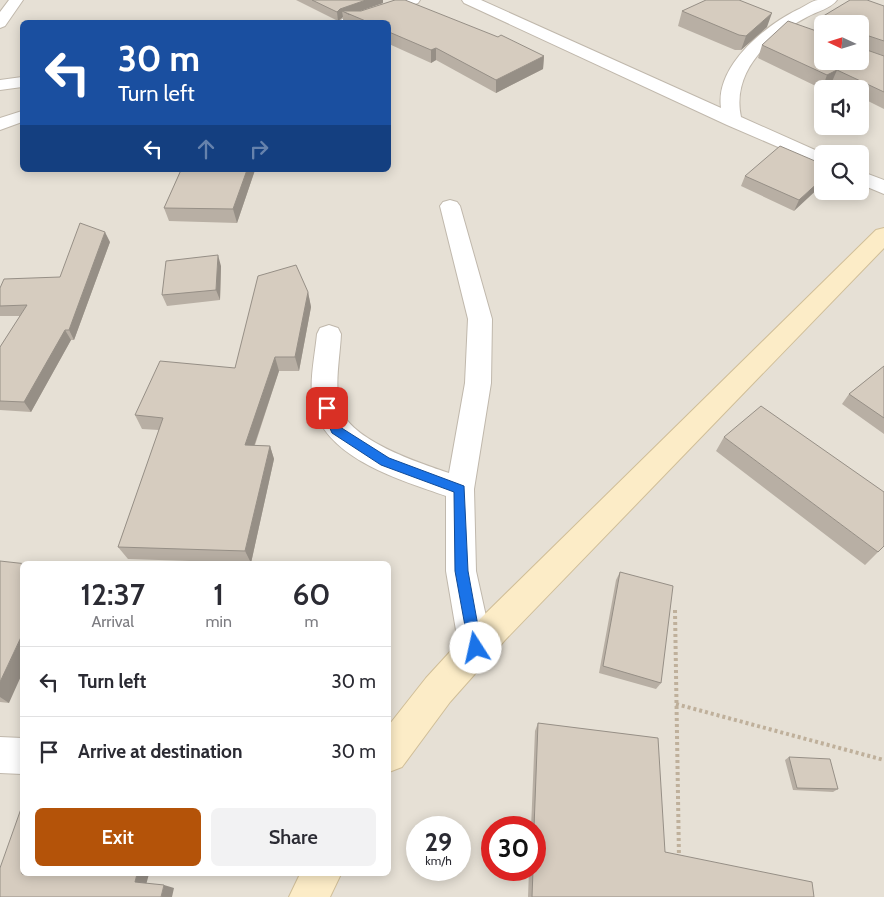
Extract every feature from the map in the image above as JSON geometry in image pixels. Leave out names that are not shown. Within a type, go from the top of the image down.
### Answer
[{"type":"street","points":[[0,23],[16,0]]},
{"type":"street","points":[[353,20],[412,0]]},
{"type":"street","points":[[469,0],[814,156]]},
{"type":"street","points":[[734,121],[729,96],[738,68],[765,38],[799,13],[830,0]]},
{"type":"street","points":[[783,25],[799,31]]},
{"type":"street","points":[[0,85],[20,82]]},
{"type":"street","points":[[0,124],[20,117]]},
{"type":"street","points":[[869,181],[884,188]]},
{"type":"street","points":[[450,206],[480,319],[478,383],[460,489],[461,571],[476,648]]},
{"type":"street","points":[[391,751],[438,690],[476,648],[884,235]]},
{"type":"street","points":[[329,334],[327,408],[336,430],[385,462],[460,489]]},
{"type":"street","points":[[0,755],[20,756]]},
{"type":"street","points":[[309,897],[320,876]]},
{"type":"path","points":[[675,610],[679,868]]},
{"type":"path","points":[[676,704],[884,760]]},
{"type":"shaded area","points":[[0,0],[884,0],[884,897],[0,897]]},
{"type":"building","points":[[312,0],[366,0],[340,9],[337,12]]},
{"type":"building","points":[[395,0],[405,0],[498,37],[501,35],[544,56],[496,80],[436,48],[431,50],[391,33],[391,20],[363,20],[342,11],[361,11]]},
{"type":"building","points":[[706,0],[739,0],[772,13],[746,36],[739,35],[682,11]]},
{"type":"building","points":[[850,0],[867,0],[884,6],[884,41],[869,36],[869,15],[825,15]]},
{"type":"building","points":[[788,21],[814,30],[814,69],[762,45]]},
{"type":"building","points":[[869,51],[884,56],[884,92],[869,85],[869,80],[858,80],[837,70],[869,70]]},
{"type":"building","points":[[816,70],[837,70],[827,75]]},
{"type":"building","points":[[780,146],[814,161],[814,186],[799,200],[745,176]]},
{"type":"building","points":[[180,172],[246,172],[233,209],[164,208]]},
{"type":"building","points":[[80,223],[105,232],[69,330],[65,330],[24,402],[0,401],[0,347],[27,305],[0,306],[0,288],[4,279],[60,277]]},
{"type":"building","points":[[218,255],[216,290],[162,295],[166,261]]},
{"type":"building","points":[[296,265],[308,292],[295,357],[275,357],[245,445],[270,446],[245,551],[118,547],[163,418],[135,415],[160,361],[235,368],[258,276]]},
{"type":"building","points":[[884,366],[884,418],[849,394]]},
{"type":"building","points":[[761,406],[884,492],[884,546],[878,552],[724,437]]},
{"type":"building","points":[[0,561],[20,563],[20,639],[0,682]]},
{"type":"building","points":[[620,572],[673,586],[661,683],[603,666]]},
{"type":"building","points":[[538,723],[658,738],[665,852],[812,882],[814,897],[532,897],[533,881],[546,881],[546,816],[534,816]]},
{"type":"building","points":[[789,757],[830,759],[838,789],[797,788]]},
{"type":"building","points":[[20,812],[20,876],[136,876],[135,882],[164,885],[161,897],[0,897],[0,868]]},
{"type":"route","points":[[327,408],[336,430],[385,462],[460,489],[461,571],[476,648]]}]
